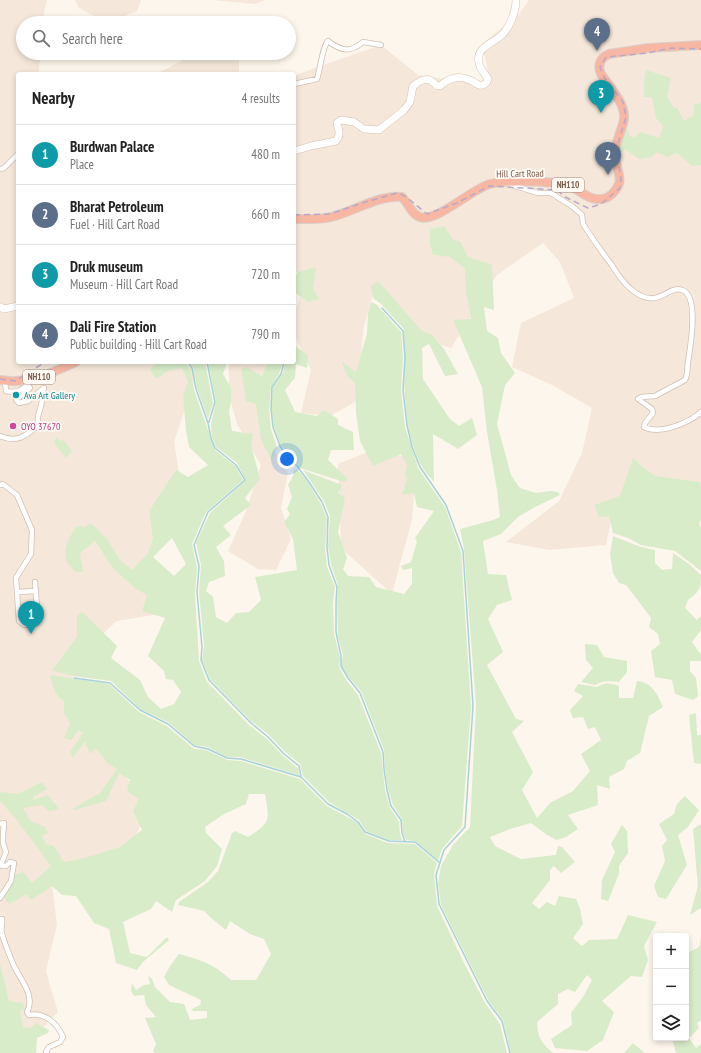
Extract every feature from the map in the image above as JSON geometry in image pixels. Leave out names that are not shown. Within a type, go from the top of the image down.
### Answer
[{"type":"highway","name":"Hill Cart Road","points":[[296,219],[319,219],[331,217],[382,199],[396,196],[402,197],[414,214],[420,218],[428,218],[457,203],[486,184],[500,182],[563,183],[594,199],[609,197],[619,183],[619,175],[614,156],[624,119],[624,109],[601,74],[599,68],[600,60],[609,54],[648,48],[701,45]]},
{"type":"highway","name":"NH110","points":[[2,380],[21,382],[38,378],[71,364]]},
{"type":"main road","points":[[296,150],[311,146],[336,142],[340,133],[337,123],[341,120],[354,122],[364,129],[379,130],[404,110],[410,102],[413,86],[424,79],[429,80],[437,86],[440,86],[444,82],[453,78],[463,77],[479,85],[484,85],[488,79],[480,69],[478,62],[479,54],[482,49],[502,35],[508,26],[516,7],[516,0]]},
{"type":"main road","points":[[0,307],[4,310],[16,307]]},
{"type":"street","points":[[296,84],[317,79],[324,55],[324,44],[328,41],[335,46],[352,50],[363,42],[381,45]]},
{"type":"street","points":[[0,169],[4,168],[16,156]]},
{"type":"street","points":[[500,182],[524,190],[538,193],[551,193],[573,207],[582,215],[583,224],[624,283],[640,296],[656,298],[678,289],[684,291],[688,295],[692,314],[692,332],[687,376],[685,380],[655,396],[641,397],[638,399],[652,409],[653,414],[645,423],[644,427],[648,429],[668,429],[696,417],[701,412]]},
{"type":"street","points":[[0,436],[9,439],[18,439],[38,425],[38,416],[44,388],[28,401],[18,404],[16,400],[30,388],[28,386],[13,393],[6,391],[2,380]]},
{"type":"street","points":[[0,485],[3,484],[16,495],[32,530],[31,554],[16,578],[19,621],[24,625],[36,624],[38,621],[35,582]]},
{"type":"street","points":[[17,592],[36,591]]},
{"type":"street","points":[[0,824],[4,823],[3,839],[6,852],[2,866],[6,866],[10,862],[14,863],[11,880],[0,898]]},
{"type":"street","points":[[0,919],[2,919],[3,922],[1,932],[15,968],[26,988],[30,1000],[29,1015],[43,1015],[60,1028],[63,1037],[60,1042],[49,1047],[46,1052],[47,1053]]},
{"type":"shaded area","points":[[0,0],[47,0],[44,16],[16,16],[16,60],[40,60],[39,72],[16,72],[16,364],[196,364],[197,374],[174,442],[180,478],[148,564],[159,614],[117,621],[76,657],[67,709],[148,803],[134,843],[51,875],[57,925],[46,971],[58,1012],[32,1039],[6,1013],[0,994]]},
{"type":"shaded area","points":[[75,0],[141,0],[137,11],[124,16],[94,16],[79,8]]},
{"type":"shaded area","points":[[213,0],[265,0],[255,4]]},
{"type":"shaded area","points":[[529,0],[701,0],[701,496],[614,507],[606,545],[549,550],[506,542],[559,501],[582,453],[592,408],[552,385],[512,367],[521,323],[574,298],[560,262],[543,243],[497,275],[451,348],[412,336],[375,288],[364,326],[357,401],[330,416],[301,413],[311,370],[296,338],[296,308],[303,290],[314,272],[296,272],[296,75],[381,45],[418,75],[457,81],[490,82],[482,44],[520,13]]},
{"type":"shaded area","points":[[239,60],[239,72],[160,72],[181,61]]},
{"type":"shaded area","points":[[229,364],[272,364],[271,370],[253,379],[269,440],[288,472],[281,508],[291,539],[276,570],[258,569],[228,551],[246,511],[261,465],[237,424],[229,396]]},
{"type":"shaded area","points":[[372,450],[417,459],[412,520],[392,594],[341,548],[338,464]]},
{"type":"green space","points":[[646,70],[671,78],[667,97],[674,108],[677,108],[684,121],[694,115],[694,105],[701,102],[701,165],[692,166],[677,153],[667,157],[657,152],[651,157],[639,159],[625,149],[620,154],[618,153],[624,128],[628,129],[629,136],[635,138],[640,132],[659,138],[663,126],[656,118],[652,97],[644,97]]},
{"type":"green space","points":[[444,226],[453,240],[460,241],[468,257],[492,265],[494,310],[484,307],[487,331],[498,338],[501,353],[515,373],[505,385],[497,424],[511,475],[520,488],[536,493],[551,491],[558,492],[560,495],[518,517],[501,534],[483,541],[488,574],[506,575],[512,600],[497,605],[488,619],[503,652],[487,665],[516,719],[524,721],[512,732],[533,772],[522,790],[537,818],[550,803],[573,791],[590,771],[581,754],[601,740],[595,727],[588,729],[583,717],[573,718],[570,710],[583,696],[574,691],[578,684],[597,687],[605,684],[613,684],[619,686],[619,698],[633,698],[637,681],[642,682],[654,690],[663,707],[649,716],[640,753],[627,761],[624,769],[609,777],[610,789],[597,785],[598,805],[568,815],[578,829],[566,837],[557,840],[547,835],[531,823],[490,837],[495,846],[521,859],[556,855],[558,846],[562,847],[575,862],[561,873],[554,866],[550,870],[550,880],[532,903],[539,909],[547,902],[555,906],[559,896],[576,899],[583,924],[573,938],[582,946],[589,940],[617,939],[628,915],[657,922],[644,946],[648,960],[642,977],[631,976],[602,1001],[614,1012],[603,1040],[587,1051],[555,1048],[551,1039],[572,1025],[571,1013],[583,997],[592,980],[587,975],[575,992],[568,989],[558,994],[558,1004],[537,1022],[541,1040],[553,1053],[511,1053],[503,1020],[488,1000],[441,905],[438,884],[441,866],[453,845],[470,827],[476,705],[464,549],[460,529],[500,517],[487,432],[482,387],[453,320],[471,319],[466,292],[465,269],[450,257],[433,255],[430,244],[430,229]]},
{"type":"green space","points":[[316,267],[313,288],[319,299],[308,302],[296,293],[296,275],[298,272]]},
{"type":"green space","points":[[378,281],[422,331],[432,335],[444,349],[458,374],[445,376],[429,344],[422,348],[423,379],[450,419],[459,426],[472,418],[477,435],[458,449],[433,434],[434,482],[421,465],[414,449],[410,433],[404,381],[404,329],[381,304],[373,298],[371,286]]},
{"type":"green space","points":[[371,302],[376,304],[401,332],[403,359],[401,390],[405,427],[418,468],[445,507],[461,552],[471,707],[462,826],[442,849],[438,861],[415,841],[406,840],[403,833],[402,819],[393,805],[388,789],[384,750],[361,691],[341,665],[343,655],[338,636],[338,585],[331,564],[328,545],[330,516],[324,501],[303,470],[342,485],[338,493],[345,498],[338,532],[347,558],[343,569],[348,576],[369,577],[376,587],[404,594],[412,584],[412,568],[403,570],[401,566],[411,562],[417,542],[415,538],[434,511],[417,507],[414,493],[402,495],[407,479],[405,475],[407,465],[401,454],[373,466],[360,441],[356,413],[355,383],[346,374],[342,362],[356,372],[367,333],[368,313]]},
{"type":"green space","points":[[296,347],[308,355],[307,368],[296,364]]},
{"type":"green space","points":[[156,364],[186,364],[190,369],[194,390],[215,450],[235,466],[243,480],[206,512],[192,544],[197,567],[195,594],[199,661],[207,682],[249,725],[267,739],[282,755],[298,768],[299,775],[240,757],[227,757],[208,747],[194,745],[168,722],[140,709],[111,681],[73,676],[52,670],[77,637],[77,616],[82,612],[117,646],[111,658],[140,680],[148,697],[161,709],[174,704],[181,692],[173,680],[166,679],[164,671],[148,656],[165,618],[142,611],[147,595],[136,589],[113,568],[95,541],[80,553],[83,572],[75,572],[67,562],[65,554],[66,545],[77,526],[85,527],[91,523],[107,539],[120,560],[132,570],[148,553],[153,539],[149,511],[176,470],[188,477],[208,465],[189,447],[183,395],[188,382],[182,368],[168,371],[156,379],[150,369]],"holes":[[[172,538],[186,564],[174,576],[153,557]]]},
{"type":"green space","points":[[191,364],[205,364],[213,403],[208,419],[197,388]]},
{"type":"green space","points":[[208,364],[226,364],[223,374],[231,388],[231,402],[229,411],[232,431],[253,434],[251,445],[260,479],[245,498],[251,505],[223,526],[231,535],[216,547],[224,561],[225,576],[209,582],[206,591],[213,597],[216,617],[227,623],[236,613],[249,612],[261,600],[255,577],[297,570],[293,539],[284,522],[290,514],[287,509],[292,497],[288,485],[293,476],[294,470],[297,469],[308,482],[321,504],[327,519],[325,548],[327,567],[335,587],[333,603],[334,634],[340,658],[339,667],[346,680],[358,695],[381,753],[385,790],[390,808],[399,821],[402,840],[389,840],[366,831],[359,820],[329,802],[303,776],[300,764],[284,751],[269,735],[251,721],[210,679],[202,660],[204,646],[199,592],[201,565],[196,543],[210,513],[246,480],[237,463],[216,447],[212,437],[211,424],[216,401]]},
{"type":"green space","points":[[267,364],[282,364],[279,374],[271,387],[269,409],[271,429],[277,447],[272,461],[261,440],[256,404],[246,401],[241,369],[247,367],[262,376]]},
{"type":"green space","points":[[285,364],[296,364],[295,378],[285,390],[295,412],[317,416],[324,410],[338,419],[338,425],[353,432],[354,450],[331,450],[328,460],[348,479],[344,482],[300,468],[280,444],[274,426],[271,407],[273,387],[283,373]]},
{"type":"green space","points":[[57,437],[60,441],[63,440],[72,451],[66,458],[54,441]]},
{"type":"green space","points":[[633,458],[645,469],[656,476],[699,482],[701,487],[701,519],[699,525],[701,527],[701,571],[675,551],[641,545],[628,538],[613,533],[609,516],[599,517],[594,505],[620,496]]},
{"type":"green space","points":[[613,536],[641,547],[655,550],[655,563],[662,570],[672,569],[673,553],[689,564],[701,575],[699,590],[688,600],[685,608],[697,620],[701,616],[701,630],[692,642],[701,655],[701,661],[690,661],[690,671],[696,678],[698,696],[693,700],[675,694],[672,680],[655,677],[651,651],[660,644],[658,634],[649,627],[651,618],[626,585],[619,583],[613,573],[610,554]]},
{"type":"green space","points":[[585,644],[597,645],[604,657],[627,661],[627,672],[619,682],[609,681],[595,685],[581,682],[593,668],[586,660]]},
{"type":"green space","points":[[50,675],[109,684],[139,712],[167,726],[194,749],[206,750],[227,760],[241,761],[300,779],[327,806],[357,822],[365,834],[388,843],[415,844],[437,863],[434,874],[437,906],[485,1003],[500,1024],[507,1053],[155,1053],[153,1051],[156,1044],[145,1018],[156,1017],[146,1005],[144,995],[134,996],[131,991],[132,983],[136,990],[144,985],[150,984],[148,976],[152,979],[155,987],[170,1002],[184,1004],[190,1020],[207,1018],[207,1011],[193,1011],[192,1009],[200,1005],[201,1000],[169,985],[164,977],[179,954],[207,963],[219,970],[231,980],[256,980],[271,954],[264,939],[250,934],[230,921],[226,930],[204,911],[178,905],[179,902],[208,882],[218,871],[232,833],[235,831],[248,837],[265,824],[268,815],[265,794],[249,794],[246,804],[224,814],[205,827],[206,833],[222,849],[217,866],[205,881],[176,900],[172,912],[156,901],[151,909],[123,922],[130,953],[147,957],[167,937],[169,940],[143,962],[137,970],[116,963],[109,929],[94,923],[76,896],[62,895],[52,886],[31,900],[27,894],[9,904],[3,896],[13,876],[23,872],[32,883],[51,866],[16,819],[0,801],[0,792],[18,794],[42,782],[47,789],[33,797],[33,800],[48,795],[59,809],[49,811],[42,805],[23,808],[31,821],[45,827],[49,833],[42,836],[46,844],[54,846],[64,862],[85,858],[120,847],[142,830],[133,811],[139,799],[127,791],[130,780],[119,773],[106,801],[74,810],[72,809],[100,793],[117,769],[108,764],[96,748],[90,754],[85,741],[73,758],[70,752],[83,733],[79,730],[71,740],[64,738],[70,723],[64,713],[64,701],[56,693]]},
{"type":"green space","points":[[696,713],[697,735],[701,735],[701,764],[694,763],[689,715]]},
{"type":"green space","points":[[685,796],[699,810],[688,827],[678,835],[687,865],[666,899],[658,897],[654,886],[665,861],[662,846],[667,840],[659,824],[674,814],[677,804]]},
{"type":"green space","points":[[701,824],[701,908],[690,915],[698,886],[693,829]]},
{"type":"green space","points":[[622,825],[627,831],[628,853],[619,866],[619,874],[608,901],[601,899],[602,880],[615,852],[611,844]]},
{"type":"green space","points":[[701,938],[701,1020],[697,1023],[699,1028],[689,1038],[689,952],[699,947]]},
{"type":"green space","points":[[0,964],[9,1001],[23,1003],[24,1009],[20,1011],[23,1027],[31,1028],[36,1023],[49,1030],[48,1033],[37,1038],[36,1053],[0,1053]]},
{"type":"green space","points":[[689,1038],[696,1048],[701,1044],[701,1053],[676,1053],[673,1041],[689,1041]]},
{"type":"green space","points":[[633,1043],[645,1053],[624,1053]]},
{"type":"waterway","points":[[382,308],[403,331],[405,358],[403,390],[407,425],[412,447],[420,467],[446,505],[463,551],[473,706],[465,827],[444,850],[436,875],[439,904],[487,1001],[502,1021],[510,1053]]},
{"type":"waterway","points":[[189,364],[192,368],[196,389],[215,448],[236,465],[245,480],[208,512],[194,545],[199,566],[197,592],[202,647],[201,660],[209,680],[251,723],[299,766],[301,777],[328,804],[347,814],[358,822],[365,832],[389,841],[415,842],[440,863]]},
{"type":"waterway","points":[[207,364],[215,402],[209,422]]},
{"type":"waterway","points":[[284,364],[281,374],[272,387],[271,409],[273,427],[280,446],[309,482],[322,502],[328,517],[327,547],[329,565],[337,587],[336,632],[341,656],[341,666],[360,693],[383,752],[387,790],[391,806],[401,820],[402,833],[405,842]]},
{"type":"waterway","points":[[74,678],[110,683],[140,710],[168,724],[194,746],[208,749],[227,758],[241,759],[301,777]]},
{"type":"railway","points":[[296,215],[330,214],[397,193],[405,196],[427,214],[457,203],[489,186],[557,190],[565,197],[588,208],[601,204],[620,188],[621,178],[616,150],[626,117],[623,102],[604,77],[600,67],[606,57],[648,53],[671,48],[701,49]]},
{"type":"railway","points":[[0,379],[15,381],[42,364]]},
{"type":"place","name":"Dali Fire Station","points":[[597,51]]},
{"type":"place","name":"Druk museum","points":[[601,113]]},
{"type":"place","name":"Bharat Petroleum","points":[[608,175]]},
{"type":"place","name":"Ava Art Gallery","points":[[16,395]]},
{"type":"place","name":"OYO 37670","points":[[13,426]]},
{"type":"place","name":"Burdwan Palace","points":[[31,634]]}]
